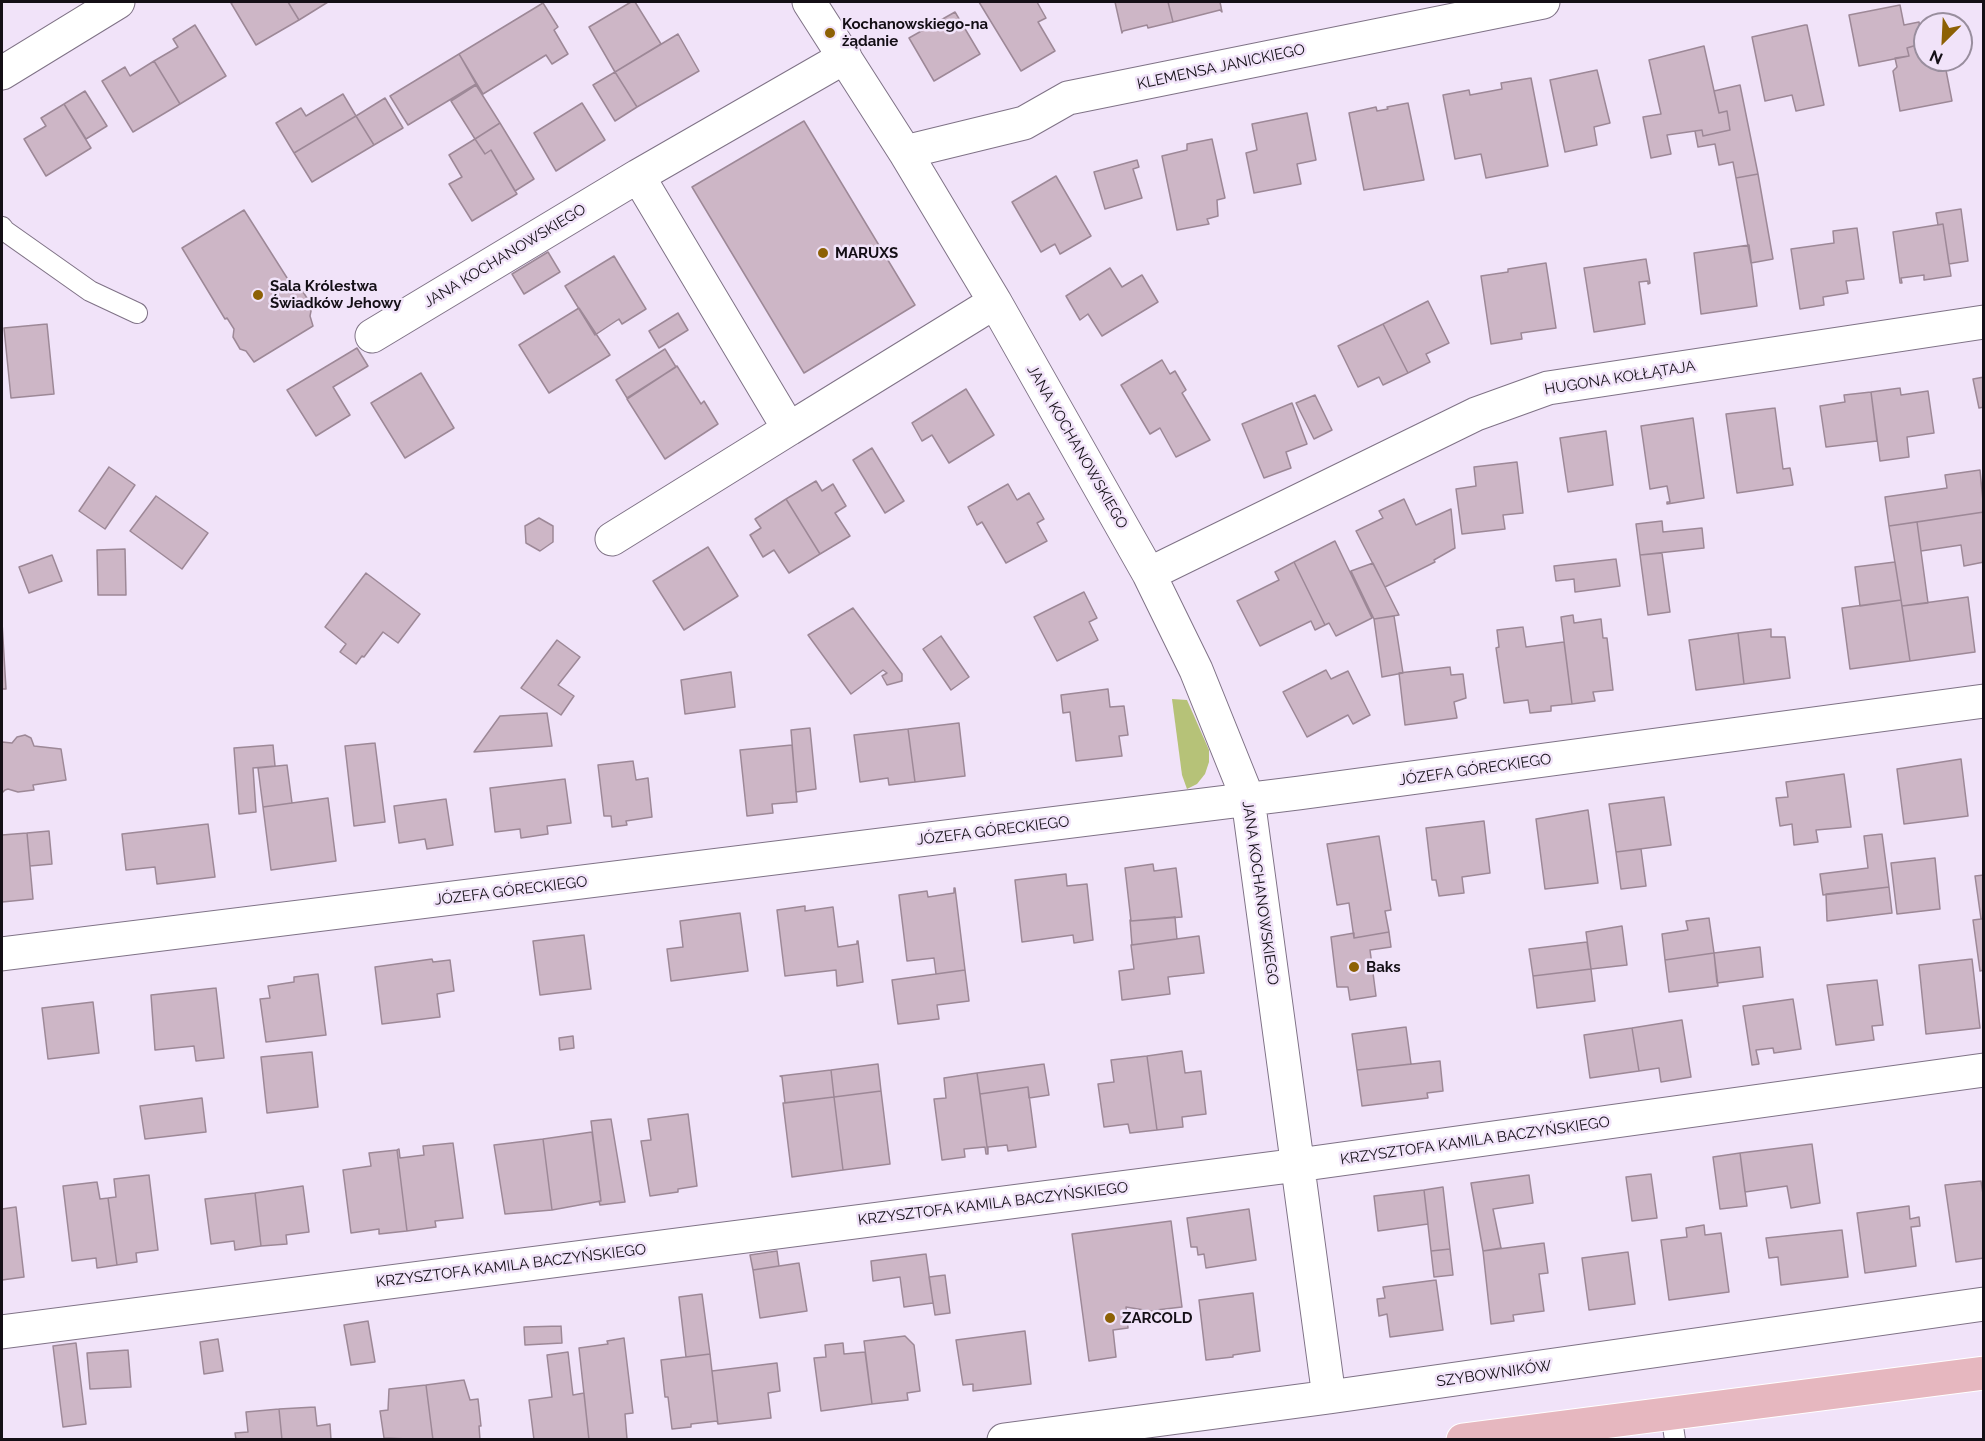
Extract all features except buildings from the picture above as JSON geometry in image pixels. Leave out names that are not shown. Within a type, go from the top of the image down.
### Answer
[{"type":"main road","points":[[1463,1440],[1673,1426],[1983,1372]]},
{"type":"street","points":[[2,73],[118,2]]},
{"type":"street","name":"JANA KOCHANOWSKIEGO","points":[[809,2],[905,152],[995,302],[1149,574],[1196,670],[1248,800],[1329,1397]]},
{"type":"street","name":"KLEMENSA JANICKIEGO","points":[[905,152],[1024,123],[1068,98],[1543,2]]},
{"type":"street","name":"JANA KOCHANOWSKIEGO","points":[[372,336],[638,176],[844,57]]},
{"type":"street","points":[[638,176],[789,429]]},
{"type":"street","points":[[612,539],[995,302]]},
{"type":"street","name":"HUGONA KOŁŁĄTAJA","points":[[1149,574],[1476,414],[1548,388],[1983,322]]},
{"type":"street","name":"JÓZEFA GÓRECKIEGO","points":[[2,954],[1248,800],[1983,701]]},
{"type":"street","name":"KRZYSZTOFA KAMILA BACZYŃSKIEGO","points":[[2,1332],[1298,1165],[1983,1070]]},
{"type":"street","name":"SZYBOWNIKÓW","points":[[1004,1440],[1329,1397],[1983,1304]]},
{"type":"lane","points":[[2,227],[90,291],[137,313]]},
{"type":"green space","points":[[1172,699],[1187,700],[1209,750],[1209,762],[1205,774],[1197,784],[1187,789],[1182,775]]},
{"type":"place","name":"Kochanowskiego-na żądanie","points":[[830,33]]},
{"type":"place","name":"MARUXS","points":[[823,253]]},
{"type":"place","name":"Sala Królestwa Świadków Jehowy","points":[[258,295]]},
{"type":"place","name":"Baks","points":[[1354,967]]},
{"type":"place","name":"ZARCOLD","points":[[1110,1318]]}]
